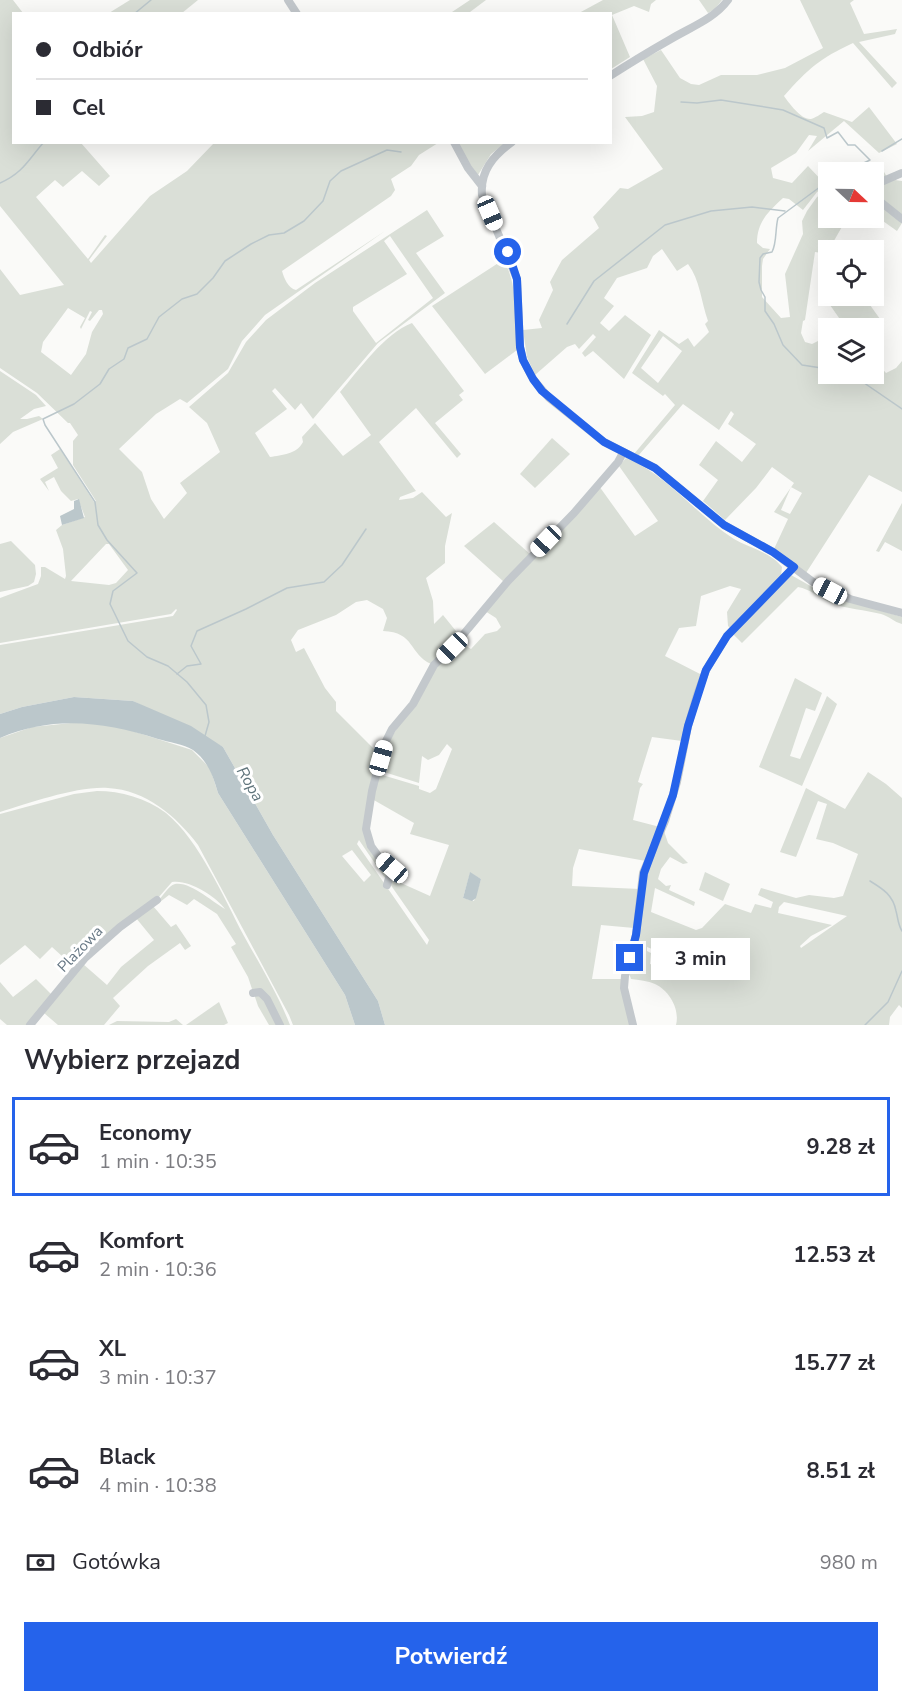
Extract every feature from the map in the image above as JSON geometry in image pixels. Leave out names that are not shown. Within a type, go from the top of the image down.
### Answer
[{"type":"street","points":[[612,74],[705,20],[719,11],[728,0]]},
{"type":"street","points":[[455,144],[468,168],[482,186]]},
{"type":"street","points":[[509,144],[497,152],[486,169],[482,195],[508,252],[517,279],[520,347],[523,360],[532,377],[549,398],[604,442],[655,468],[724,525],[773,552],[813,582],[830,591],[902,614]]},
{"type":"street","points":[[902,173],[881,182],[875,192],[877,199],[902,219]]},
{"type":"street","points":[[387,885],[392,868],[379,857],[371,846],[366,829],[372,790],[384,745],[392,729],[413,704],[434,665],[508,581],[574,513],[618,462],[623,453]]},
{"type":"street","points":[[633,1025],[624,988],[636,935],[644,873],[665,821],[677,782],[688,726],[697,695],[706,670],[727,636],[794,567]]},
{"type":"street","name":"Plażowa","points":[[30,1025],[85,958],[120,927],[157,900]]},
{"type":"street","points":[[253,993],[260,992],[265,996],[280,1025]]},
{"type":"shaded area","points":[[0,0],[13,0],[22,12],[12,12],[12,144],[82,144],[110,176],[99,186],[82,171],[63,187],[55,180],[36,197],[88,259],[105,235],[107,236],[89,260],[91,263],[150,196],[187,171],[213,144],[436,144],[419,155],[411,166],[391,179],[395,190],[391,196],[282,271],[285,280],[296,290],[385,231],[265,315],[242,341],[228,369],[187,403],[180,399],[156,414],[119,449],[142,472],[151,499],[164,519],[187,493],[180,483],[220,452],[207,423],[189,407],[228,373],[246,342],[266,320],[315,283],[427,210],[444,236],[416,253],[445,293],[378,343],[313,419],[301,403],[295,410],[275,388],[272,391],[287,409],[255,433],[270,457],[279,456],[297,449],[303,442],[302,437],[315,423],[343,456],[371,435],[340,392],[382,343],[412,323],[464,391],[459,395],[463,400],[435,423],[461,454],[457,458],[416,408],[379,442],[416,491],[400,497],[399,500],[413,498],[422,492],[446,517],[452,513],[445,546],[445,563],[426,578],[433,601],[434,624],[443,615],[460,636],[431,664],[424,660],[401,635],[383,631],[387,618],[383,609],[367,600],[356,602],[336,615],[298,630],[291,640],[296,652],[304,648],[325,688],[336,702],[336,711],[377,752],[363,826],[369,845],[390,870],[387,881],[359,840],[357,844],[427,945],[429,940],[390,884],[392,879],[430,896],[449,845],[410,834],[414,823],[372,799],[379,774],[419,786],[419,789],[430,793],[436,789],[452,749],[447,744],[439,755],[428,760],[422,756],[419,783],[384,772],[380,766],[391,738],[436,665],[460,642],[471,649],[485,634],[497,631],[501,627],[496,618],[485,611],[599,486],[635,536],[658,521],[619,466],[626,458],[655,474],[734,539],[766,554],[782,567],[781,576],[731,629],[728,626],[727,612],[741,589],[730,586],[701,596],[696,626],[679,628],[665,656],[702,675],[682,741],[652,737],[638,782],[643,784],[640,788],[633,820],[660,827],[646,861],[579,849],[573,868],[572,886],[640,889],[634,928],[601,925],[592,979],[623,979],[631,1025],[385,1025],[378,1001],[273,835],[223,747],[133,701],[74,697],[22,707],[0,714],[0,645],[173,616],[177,610],[171,614],[0,643],[0,598],[38,584],[41,567],[65,579],[63,549],[56,530],[62,525],[85,517],[78,499],[71,501],[61,491],[54,477],[45,482],[49,491],[40,479],[58,468],[51,455],[60,449],[94,502],[96,501],[73,465],[73,441],[78,435],[70,423],[37,393],[0,368],[0,269],[20,295],[64,285],[0,206]],"holes":[[[390,236],[433,298],[376,343],[353,311],[353,307],[407,274],[384,241]],[[68,308],[85,318],[81,329],[90,311],[92,312],[88,320],[90,321],[99,310],[102,310],[103,314],[92,332],[86,354],[71,375],[41,352],[43,342]],[[106,544],[109,544],[128,570],[116,583],[109,585],[71,581]],[[352,850],[371,875],[364,882],[342,856]],[[470,873],[481,879],[474,901],[463,898]]]},
{"type":"shaded area","points":[[130,0],[198,0],[183,12],[111,12]]},
{"type":"shaded area","points":[[470,0],[486,0],[470,12],[452,12]]},
{"type":"shaded area","points":[[603,0],[656,0],[651,4],[649,12],[634,6],[612,15],[612,12],[581,12]]},
{"type":"shaded area","points":[[699,0],[722,0],[715,9],[708,13]]},
{"type":"shaded area","points":[[800,0],[854,0],[850,3],[864,34],[897,29],[895,34],[859,42],[897,83],[892,88],[853,43],[815,65],[784,96],[807,119],[824,112],[852,122],[869,107],[897,144],[879,153],[844,121],[808,151],[817,136],[809,135],[796,153],[771,168],[773,178],[792,183],[808,166],[818,177],[818,191],[803,210],[789,199],[783,198],[764,218],[759,229],[757,243],[763,248],[770,249],[763,259],[762,297],[781,318],[790,317],[785,274],[803,234],[802,221],[817,197],[818,228],[841,228],[834,240],[818,240],[818,252],[815,252],[801,333],[805,342],[812,344],[818,341],[818,384],[884,384],[884,371],[886,373],[896,368],[902,361],[902,492],[869,475],[806,573],[774,549],[788,519],[774,512],[791,488],[781,510],[790,514],[802,493],[791,487],[794,483],[772,467],[756,488],[725,520],[703,501],[718,480],[699,465],[716,441],[742,462],[756,444],[728,424],[734,414],[731,411],[719,430],[683,404],[638,456],[634,454],[675,405],[665,394],[663,396],[632,373],[659,330],[679,344],[688,338],[694,347],[709,332],[705,324],[708,321],[698,284],[688,264],[677,271],[662,249],[653,256],[647,268],[617,278],[604,298],[614,306],[600,323],[609,331],[625,315],[651,335],[624,379],[593,351],[585,357],[582,353],[596,337],[593,334],[579,349],[575,344],[567,347],[535,375],[527,357],[523,330],[542,328],[539,320],[553,290],[550,282],[562,260],[599,228],[593,217],[620,188],[628,189],[663,169],[625,117],[642,116],[654,112],[657,86],[643,59],[661,50],[680,78],[691,84],[699,85],[721,75],[757,75],[785,68],[823,48]],"holes":[[[663,336],[682,351],[658,383],[641,368]]]},
{"type":"shaded area","points":[[612,15],[630,57],[612,68]]},
{"type":"shaded area","points":[[458,144],[504,144],[491,154],[478,175],[467,163]]},
{"type":"shaded area","points":[[884,172],[888,179],[902,181],[902,215],[896,217],[902,223],[897,231],[884,222]]},
{"type":"shaded area","points":[[503,260],[514,291],[517,350],[485,374],[432,306]]},
{"type":"shaded area","points":[[831,306],[871,306],[879,318],[839,318]]},
{"type":"shaded area","points":[[0,371],[36,395],[46,406],[34,409],[20,419],[39,416],[43,419],[13,432],[0,444]]},
{"type":"shaded area","points":[[552,438],[570,454],[535,488],[520,474]]},
{"type":"shaded area","points":[[79,499],[84,518],[62,525],[60,516],[74,509],[74,501]]},
{"type":"shaded area","points":[[902,503],[902,551],[885,542],[879,552],[876,551]]},
{"type":"shaded area","points":[[494,522],[530,554],[504,582],[464,546]]},
{"type":"shaded area","points":[[11,541],[35,565],[36,574],[34,582],[28,586],[0,592],[0,544]]},
{"type":"shaded area","points":[[791,575],[823,593],[902,617],[902,624],[881,614],[831,603],[798,587],[742,643],[733,634]]},
{"type":"shaded area","points":[[795,678],[822,693],[815,711],[806,708],[790,756],[800,759],[827,696],[837,704],[802,786],[759,767]]},
{"type":"shaded area","points":[[74,697],[133,701],[191,726],[223,747],[273,835],[378,1001],[385,1025],[355,1025],[345,995],[218,793],[206,764],[193,750],[118,728],[99,725],[40,726],[0,738],[0,714],[22,707]]},
{"type":"shaded area","points":[[81,722],[120,727],[192,750],[210,768],[218,793],[345,995],[355,1025],[293,1025],[198,845],[180,824],[159,806],[122,790],[96,788],[54,796],[0,812],[0,738],[32,727]]},
{"type":"shaded area","points":[[868,772],[902,798],[902,1008],[899,1005],[890,1017],[889,1025],[676,1025],[677,1013],[665,991],[652,983],[631,979],[629,973],[646,872],[664,831],[668,843],[688,863],[683,864],[670,857],[661,869],[658,879],[666,886],[671,885],[669,890],[695,902],[694,906],[655,888],[651,912],[696,930],[702,928],[725,904],[751,913],[755,904],[771,908],[773,902],[758,895],[761,888],[796,898],[809,895],[834,898],[843,896],[858,854],[833,843],[816,839],[827,804],[818,801],[796,857],[780,852],[806,788],[845,809]],"holes":[[[784,902],[847,916],[801,948],[800,946],[811,936],[832,925],[778,913],[779,907]],[[647,947],[652,949],[693,957],[686,971],[650,964],[651,953],[647,951]]]},
{"type":"shaded area","points":[[97,791],[115,792],[142,799],[166,813],[178,824],[210,870],[290,1025],[281,1025],[269,999],[253,992],[248,977],[231,947],[236,944],[217,914],[194,899],[187,905],[169,895],[160,902],[158,901],[170,887],[181,884],[195,889],[225,909],[208,894],[186,883],[172,882],[158,898],[74,967],[52,947],[40,959],[25,945],[0,965],[0,814],[74,794]]},
{"type":"shaded area","points":[[470,872],[481,879],[476,898],[472,901],[463,898]]},
{"type":"shaded area","points":[[705,872],[730,884],[723,901],[699,890]]},
{"type":"shaded area","points":[[153,906],[171,927],[176,924],[191,946],[185,950],[180,943],[148,966],[113,998],[120,1006],[104,1025],[58,1025],[44,1013],[83,964],[107,985],[121,967],[154,940],[136,918]]},
{"type":"shaded area","points":[[36,979],[52,995],[27,1025],[7,1025],[0,1019],[0,982],[13,997]]},
{"type":"shaded area","points":[[254,994],[260,994],[278,1025],[269,1025]]},
{"type":"shaded area","points":[[219,1002],[228,1023],[224,1025],[186,1025]]},
{"type":"shaded area","points":[[176,1019],[183,1025],[109,1025],[117,1021],[169,1022]]},
{"type":"waterway","points":[[136,12],[151,0]]},
{"type":"waterway","points":[[681,102],[721,100],[783,110],[824,128],[827,138],[838,132],[848,145],[855,145],[870,160],[866,162]]},
{"type":"waterway","points":[[882,151],[902,139]]},
{"type":"waterway","points":[[0,183],[20,170],[42,144]]},
{"type":"waterway","points":[[205,736],[209,722],[206,705],[187,682],[168,666],[147,657],[128,641],[110,604],[113,591],[137,573],[107,540],[98,525],[95,502],[43,419],[74,404],[100,384],[109,369],[124,359],[128,348],[147,339],[159,317],[182,299],[197,294],[213,278],[225,261],[251,244],[269,235],[284,233],[304,221],[323,201],[330,181],[341,171],[387,150],[401,152]]},
{"type":"waterway","points":[[818,188],[778,218],[772,252],[763,254],[760,258],[759,282],[765,297],[765,311],[774,324],[783,345],[802,365],[818,367]]},
{"type":"waterway","points":[[567,324],[594,281],[665,225],[711,211],[752,207],[785,211]]},
{"type":"waterway","points":[[866,384],[902,409]]},
{"type":"waterway","points":[[177,674],[187,666],[201,664],[191,646],[197,631],[287,588],[324,582],[342,565],[366,529]]},
{"type":"waterway","points":[[870,881],[890,897],[895,905],[902,931]]},
{"type":"waterway","points":[[865,1025],[888,1002],[902,971]]},
{"type":"route","points":[[508,252],[517,279],[520,347],[523,360],[542,391],[604,442],[655,468],[724,525],[773,552],[794,567],[727,636],[706,670],[688,726],[677,782],[665,821],[647,861],[636,935],[630,958]]},
{"type":"water label","name":"Ropa","points":[[250,784]]}]
